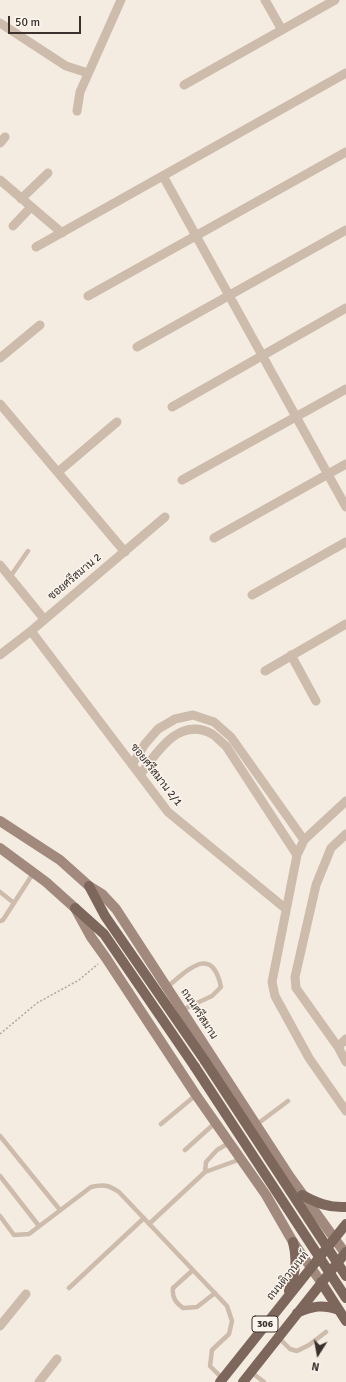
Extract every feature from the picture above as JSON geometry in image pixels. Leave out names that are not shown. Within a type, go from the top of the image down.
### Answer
[{"type":"main road","name":"ถนนศรีสมาน","points":[[0,821],[60,860],[89,886],[102,894],[116,909],[302,1195],[346,1253]]},
{"type":"main road","points":[[0,848],[34,872],[104,934],[195,1067],[346,1298]]},
{"type":"main road","points":[[89,886],[105,916],[205,1061],[346,1276]]},
{"type":"main road","points":[[75,908],[91,937],[196,1095],[266,1195],[293,1242],[346,1321]]},
{"type":"main road","points":[[266,1195],[281,1197],[286,1194],[290,1185],[290,1177]]},
{"type":"main road","points":[[302,1195],[317,1203],[334,1207],[346,1207]]},
{"type":"main road","name":"ถนนติวานนท์","points":[[222,1380],[310,1267],[346,1224]]},
{"type":"main road","points":[[287,1296],[296,1267],[297,1256],[293,1242]]},
{"type":"main road","name":"306","points":[[243,1382],[321,1282],[346,1253]]},
{"type":"main road","points":[[297,1313],[308,1308],[326,1305],[339,1310]]},
{"type":"street","points":[[77,110],[80,92],[121,0]]},
{"type":"street","points":[[265,0],[282,30]]},
{"type":"street","points":[[184,85],[335,0]]},
{"type":"street","points":[[0,23],[66,66],[88,73]]},
{"type":"street","points":[[36,247],[346,73]]},
{"type":"street","points":[[88,296],[346,152]]},
{"type":"street","points":[[21,199],[48,172]]},
{"type":"street","points":[[163,176],[346,507]]},
{"type":"street","points":[[0,180],[62,233]]},
{"type":"street","points":[[12,226],[31,207]]},
{"type":"street","points":[[137,347],[346,230]]},
{"type":"street","points":[[172,407],[346,308]]},
{"type":"street","points":[[0,358],[40,325]]},
{"type":"street","points":[[182,480],[346,388]]},
{"type":"street","points":[[1,406],[125,552]]},
{"type":"street","points":[[58,472],[117,422]]},
{"type":"street","points":[[214,538],[346,464]]},
{"type":"street","name":"ซอยศรีสมาน 2","points":[[0,655],[31,631],[166,517]]},
{"type":"street","points":[[252,596],[346,542]]},
{"type":"street","points":[[0,565],[44,619]]},
{"type":"street","points":[[265,671],[290,655],[346,624]]},
{"type":"street","name":"ซอยศรีสมาน 2/1","points":[[31,631],[168,812],[286,910]]},
{"type":"street","points":[[290,655],[316,701]]},
{"type":"street","points":[[132,765],[145,744],[158,729],[175,719],[193,715],[214,722],[231,737],[304,840]]},
{"type":"street","points":[[140,776],[157,751],[184,729],[195,728],[212,734],[226,746],[297,855]]},
{"type":"street","points":[[232,756],[240,751]]},
{"type":"street","points":[[346,800],[304,840],[297,855],[272,982],[273,989],[309,1058],[346,1110]]},
{"type":"street","points":[[346,834],[331,848],[316,884],[295,977],[296,988],[338,1047],[346,1062]]},
{"type":"street","points":[[338,1047],[346,1039]]},
{"type":"street","points":[[0,1326],[26,1294]]},
{"type":"street","points":[[39,1382],[57,1359]]},
{"type":"lane","points":[[10,577],[28,552]]},
{"type":"lane","points":[[0,921],[3,920],[34,872]]},
{"type":"lane","points":[[0,892],[14,902]]},
{"type":"lane","points":[[167,988],[196,964],[204,963],[211,967],[216,973],[221,987],[212,996],[182,1010]]},
{"type":"lane","points":[[161,1124],[196,1095]]},
{"type":"lane","points":[[256,1125],[288,1101]]},
{"type":"lane","points":[[185,1150],[216,1122]]},
{"type":"lane","points":[[0,1136],[60,1210]]},
{"type":"lane","points":[[205,1172],[206,1162],[217,1150],[230,1142]]},
{"type":"lane","points":[[149,1224],[205,1172],[241,1159]]},
{"type":"lane","points":[[0,1176],[39,1226]]},
{"type":"lane","points":[[0,1216],[14,1235],[28,1234],[91,1187],[101,1185],[110,1186],[119,1192],[227,1306],[232,1321],[229,1334],[212,1350],[210,1366],[222,1380]]},
{"type":"lane","points":[[70,1288],[144,1218]]},
{"type":"lane","points":[[193,1270],[173,1288],[174,1300],[183,1308],[197,1307],[215,1293]]},
{"type":"lane","points":[[278,1337],[290,1349],[297,1351],[309,1345],[326,1332]]},
{"type":"lane","points":[[251,1372],[264,1382]]},
{"type":"path","points":[[0,1034],[36,1003],[79,980],[106,958]]}]
